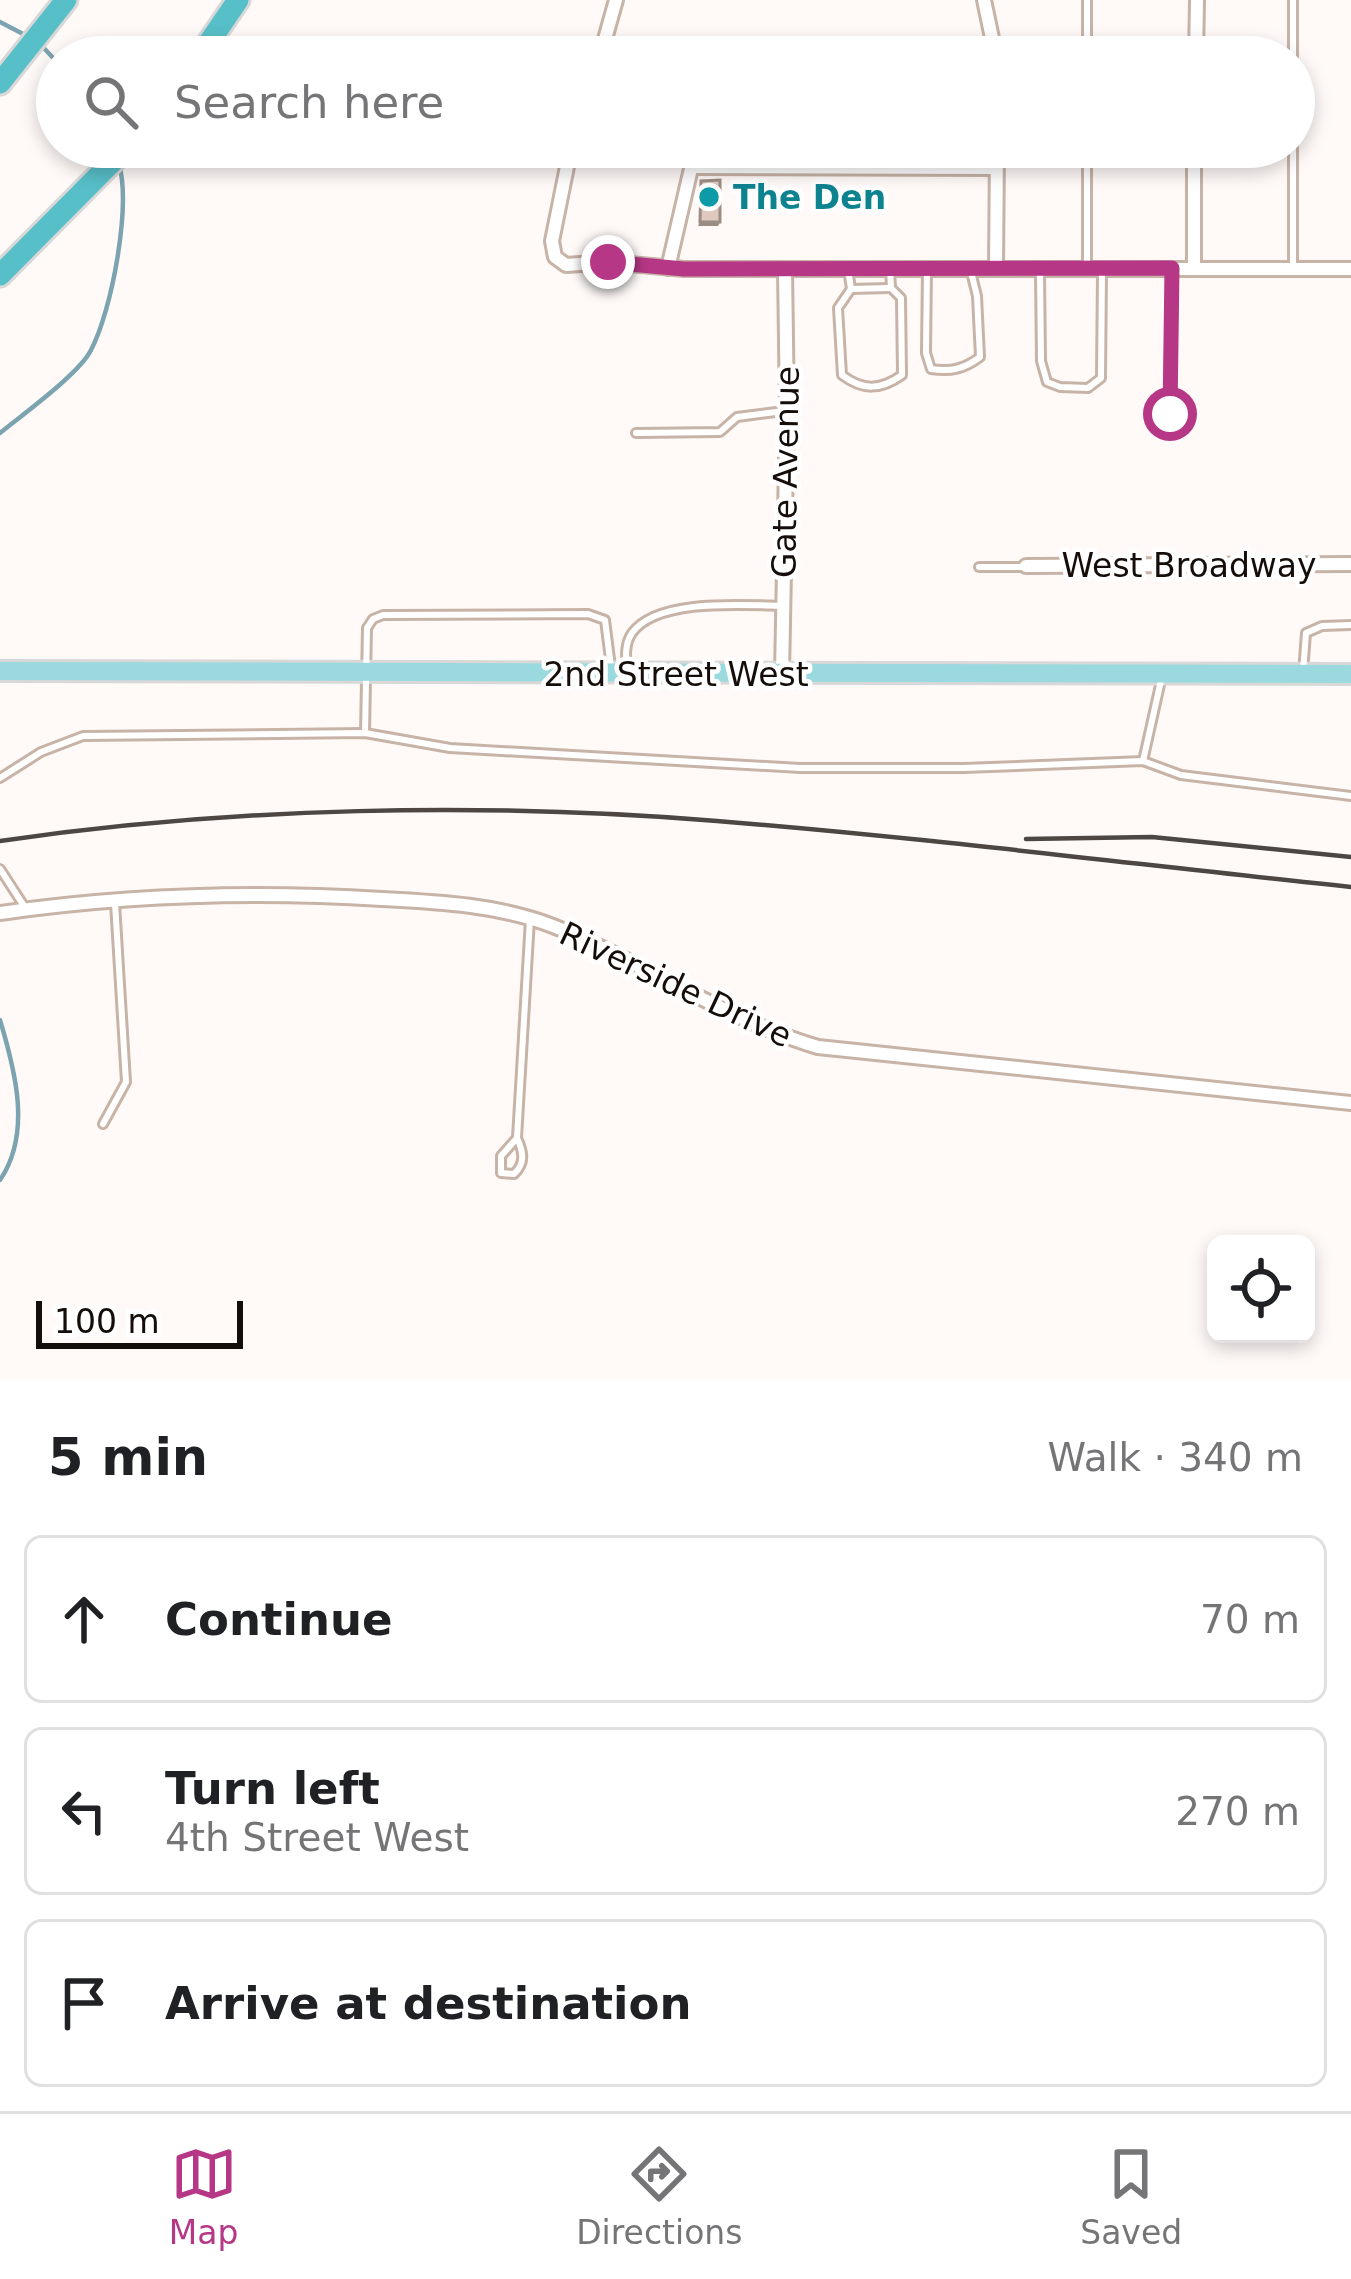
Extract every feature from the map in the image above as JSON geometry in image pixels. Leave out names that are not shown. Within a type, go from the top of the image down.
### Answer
[{"type":"highway","points":[[213,36],[238,0]]},
{"type":"highway","points":[[38,36],[60,9]]},
{"type":"highway","points":[[0,83],[36,39]]},
{"type":"highway","points":[[0,275],[108,168]]},
{"type":"main road","name":"2nd Street West","points":[[0,671],[1351,674]]},
{"type":"street","points":[[606,36],[616,0]]},
{"type":"street","points":[[984,0],[992,36]]},
{"type":"street","points":[[1196,36],[1197,0]]},
{"type":"street","points":[[568,168],[552,242],[555,257],[566,265],[1351,269]]},
{"type":"street","points":[[996,268],[997,168]]},
{"type":"street","points":[[1194,168],[1194,268]]},
{"type":"street","points":[[668,268],[688,170]]},
{"type":"street","name":"Gate Avenue","points":[[782,675],[788,411],[785,269]]},
{"type":"street","name":"West Broadway","points":[[1026,566],[1351,564]]},
{"type":"street","name":"Riverside Drive","points":[[0,913],[230,895],[458,904],[552,926],[770,1031],[818,1047],[1351,1103]]},
{"type":"lane","points":[[1087,0],[1087,36]]},
{"type":"lane","points":[[1293,0],[1293,36]]},
{"type":"lane","points":[[1040,268],[1041,361],[1047,382],[1088,388],[1101,377],[1103,361],[1088,168]]},
{"type":"lane","points":[[1292,269],[1293,168]]},
{"type":"lane","points":[[688,170],[997,172]]},
{"type":"lane","points":[[1170,414],[1172,268]]},
{"type":"lane","points":[[848,269],[851,289],[838,308],[842,375],[858,387],[888,386],[902,375],[902,298],[891,287],[890,269]]},
{"type":"lane","points":[[927,269],[926,353],[931,369],[946,371],[965,368],[980,357],[977,296],[970,269]]},
{"type":"lane","points":[[851,289],[891,287]]},
{"type":"lane","points":[[636,434],[720,432],[737,417],[788,411]]},
{"type":"lane","points":[[979,567],[1026,566]]},
{"type":"lane","points":[[619,675],[634,629],[651,620],[685,608],[783,606]]},
{"type":"lane","points":[[365,733],[367,628],[383,615],[588,614],[605,620],[619,675]]},
{"type":"lane","points":[[1303,674],[1306,633],[1322,626],[1351,626]]},
{"type":"lane","points":[[1143,760],[1163,671]]},
{"type":"lane","points":[[0,778],[41,752],[83,736],[365,733],[450,748],[800,768],[964,768],[1143,760],[1180,775],[1351,796]]},
{"type":"lane","points":[[0,869],[26,910]]},
{"type":"lane","points":[[103,1124],[126,1082],[115,903]]},
{"type":"lane","points":[[518,1138],[501,1156],[499,1169],[506,1175],[514,1174],[521,1165],[523,1151],[518,1138],[530,919]]},
{"type":"building","name":"The Den","points":[[720,180],[720,222],[700,222],[701,181]]},
{"type":"waterway","points":[[0,22],[27,36]]},
{"type":"waterway","points":[[0,433],[63,382],[91,350],[117,258],[123,206],[120,168]]},
{"type":"waterway","points":[[0,1020],[18,1101],[16,1142],[0,1180]]},
{"type":"railway","points":[[0,841],[267,815],[539,811],[796,828],[1351,887]]},
{"type":"railway","points":[[1026,839],[1152,837],[1351,857]]},
{"type":"place","name":"The Den","points":[[709,197]]},
{"type":"route","points":[[608,262],[684,269],[1172,268],[1170,414]]}]
